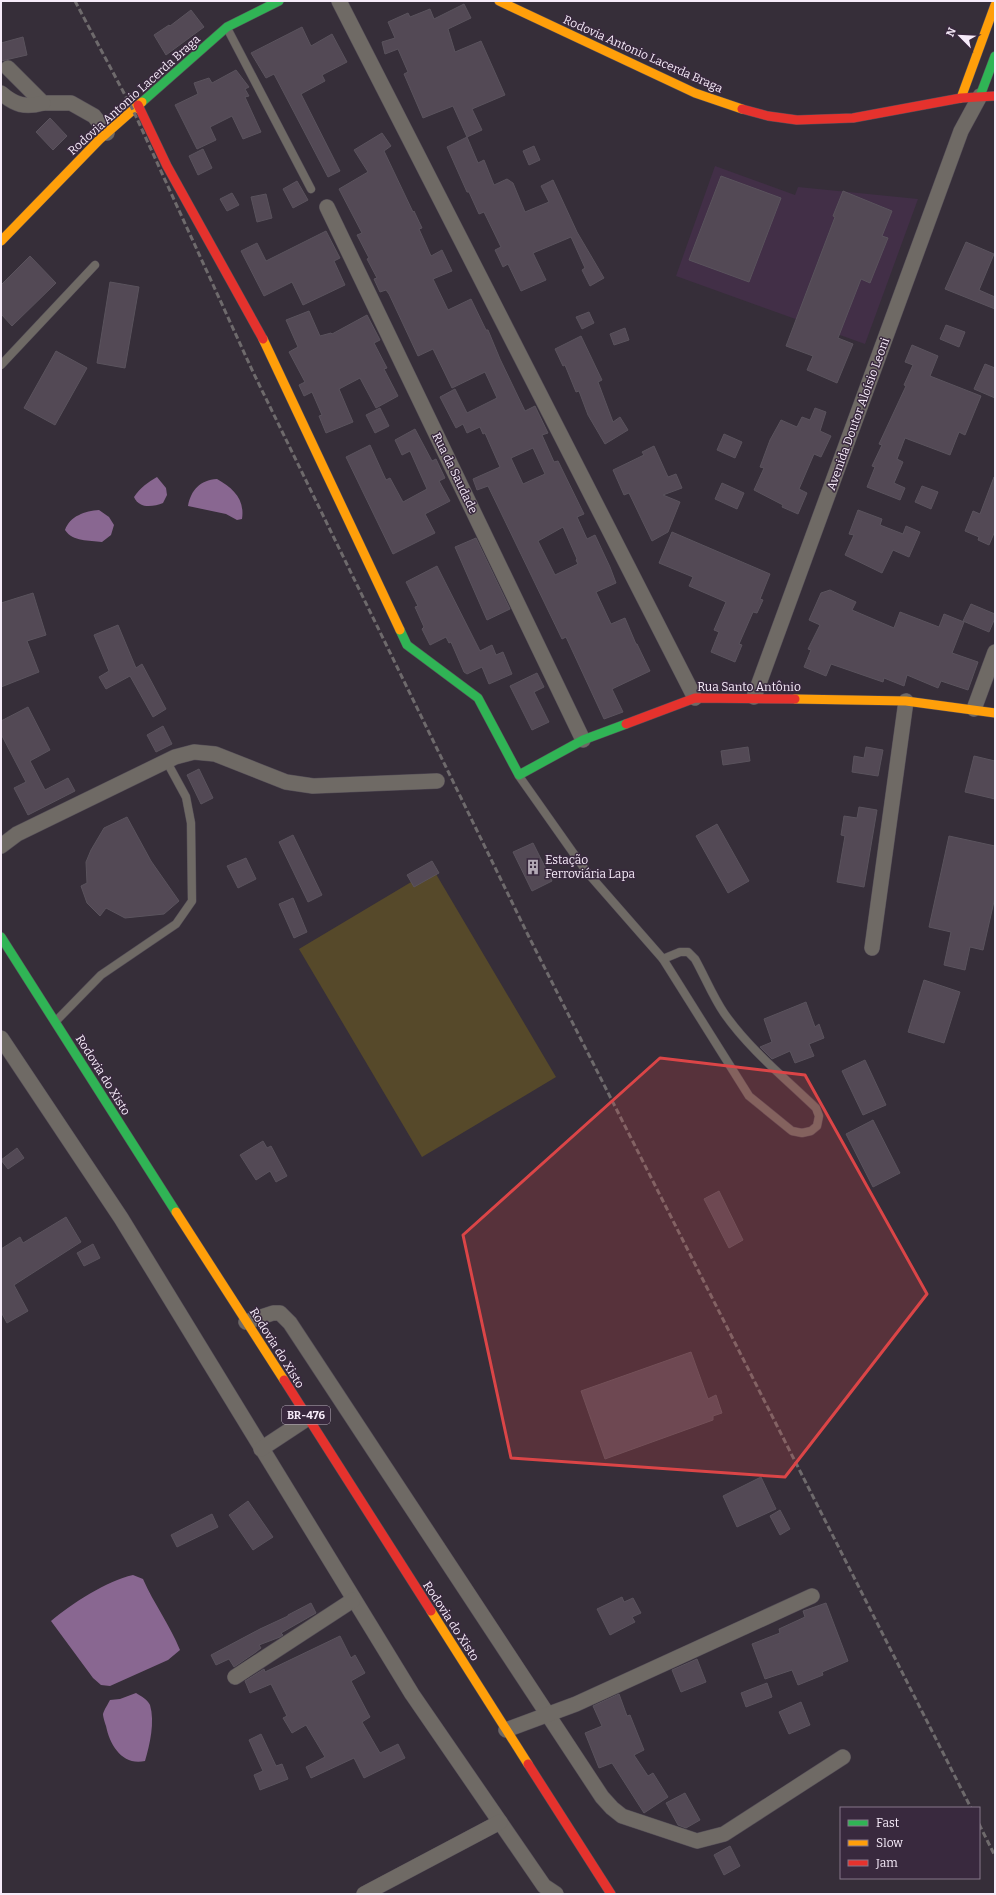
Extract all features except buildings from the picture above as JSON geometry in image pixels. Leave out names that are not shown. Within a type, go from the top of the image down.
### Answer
[{"type":"main road","name":"Rodovia Antonio Lacerda Braga","points":[[1,241],[107,133],[227,27],[279,1]]},
{"type":"main road","name":"Rodovia Antonio Lacerda Braga","points":[[499,1],[695,92],[734,107],[768,116],[797,120],[853,118],[961,98],[988,96]]},
{"type":"main road","name":"Avenida Doutor Aloísio Leoni","points":[[961,98],[995,5]]},
{"type":"main road","name":"Avenida Doutor Aloísio Leoni","points":[[988,96],[995,56]]},
{"type":"main road","points":[[138,105],[167,166],[268,348],[407,645],[478,698],[519,775]]},
{"type":"main road","name":"Rua Santo Antônio","points":[[519,775],[531,767],[583,740],[695,698],[754,697],[906,701],[995,713]]},
{"type":"main road","name":"Rodovia do Xisto","points":[[1,937],[611,1894]]},
{"type":"street","points":[[339,1],[695,698]]},
{"type":"street","points":[[8,68],[43,103]]},
{"type":"street","points":[[1,93],[10,101],[29,107],[43,103],[72,104],[94,116],[107,133]]},
{"type":"street","name":"Avenida Doutor Aloísio Leoni","points":[[754,697],[961,131],[988,96]]},
{"type":"street","name":"Avenida Doutor Aloísio Leoni","points":[[961,98],[961,131]]},
{"type":"street","name":"Rua da Saudade","points":[[327,207],[583,740]]},
{"type":"street","points":[[974,709],[995,652]]},
{"type":"street","points":[[872,948],[906,701]]},
{"type":"street","points":[[1,846],[17,834],[167,762],[194,752],[216,754],[286,782],[313,786],[437,781]]},
{"type":"street","points":[[1,1038],[121,1218],[353,1600],[412,1694],[544,1886],[556,1894]]},
{"type":"street","points":[[246,1322],[273,1313],[280,1313],[290,1323],[549,1714],[602,1797],[622,1816],[697,1841],[724,1834],[843,1758]]},
{"type":"street","points":[[261,1449],[308,1418]]},
{"type":"street","points":[[506,1730],[576,1704],[812,1596]]},
{"type":"street","points":[[235,1677],[353,1600]]},
{"type":"street","points":[[364,1894],[500,1822]]},
{"type":"lane","points":[[227,27],[311,188]]},
{"type":"lane","points":[[1,365],[95,265]]},
{"type":"lane","points":[[55,1022],[102,974],[176,924],[192,900],[191,823],[186,797],[167,762]]},
{"type":"lane","points":[[519,775],[586,871],[663,959],[749,1096],[792,1131],[802,1133],[811,1131],[817,1126],[819,1116],[816,1108],[768,1061],[724,1012],[695,959],[688,952],[680,952],[663,959]]},
{"type":"highlighted area","points":[[660,1058],[805,1075],[927,1294],[785,1477],[511,1458],[463,1235]]},
{"type":"shaded area","points":[[715,166],[795,195],[798,187],[918,199],[865,344],[676,276]]},
{"type":"shaded area","points":[[157,477],[166,488],[167,495],[163,503],[151,506],[139,504],[134,497],[144,486]]},
{"type":"shaded area","points":[[217,479],[233,490],[237,495],[242,506],[242,519],[237,520],[226,514],[188,506],[191,495],[197,487],[206,481]]},
{"type":"shaded area","points":[[99,510],[109,517],[114,525],[111,535],[102,542],[77,539],[68,534],[65,530],[70,521],[79,515]]},
{"type":"shaded area","points":[[433,869],[556,1077],[422,1157],[299,949]]},
{"type":"shaded area","points":[[133,1575],[143,1579],[172,1632],[180,1650],[168,1660],[110,1686],[101,1685],[93,1678],[51,1621],[69,1607],[101,1587]]},
{"type":"shaded area","points":[[136,1693],[149,1703],[152,1719],[150,1740],[145,1761],[137,1762],[124,1757],[114,1747],[108,1733],[103,1714],[110,1700],[120,1699]]},
{"type":"railway","points":[[75,1],[133,110],[253,372],[528,935],[970,1807]]},
{"type":"railway","points":[[980,1826],[995,1856]]},
{"type":"traffic: fast","points":[[142,102],[227,27],[279,1]]},
{"type":"traffic: fast","points":[[980,96],[995,56]]},
{"type":"traffic: fast","points":[[400,630],[407,645],[478,698],[519,775],[583,740],[626,724]]},
{"type":"traffic: fast","points":[[1,937],[176,1212]]},
{"type":"traffic: slow","points":[[499,1],[695,93],[742,109]]},
{"type":"traffic: slow","points":[[961,98],[995,5]]},
{"type":"traffic: slow","points":[[1,241],[100,139],[142,102]]},
{"type":"traffic: slow","points":[[263,339],[400,630]]},
{"type":"traffic: slow","points":[[795,699],[906,701],[995,713]]},
{"type":"traffic: slow","points":[[176,1212],[284,1380]]},
{"type":"traffic: slow","points":[[431,1611],[528,1764]]},
{"type":"traffic: jam","points":[[742,109],[768,116],[797,120],[853,118],[961,98],[995,96]]},
{"type":"traffic: jam","points":[[138,105],[167,166],[263,339]]},
{"type":"traffic: jam","points":[[626,724],[695,698],[795,699]]},
{"type":"traffic: jam","points":[[284,1380],[431,1611]]},
{"type":"traffic: jam","points":[[528,1764],[611,1894]]},
{"type":"place","name":"Estação Ferroviária Lapa","points":[[533,867]]}]
